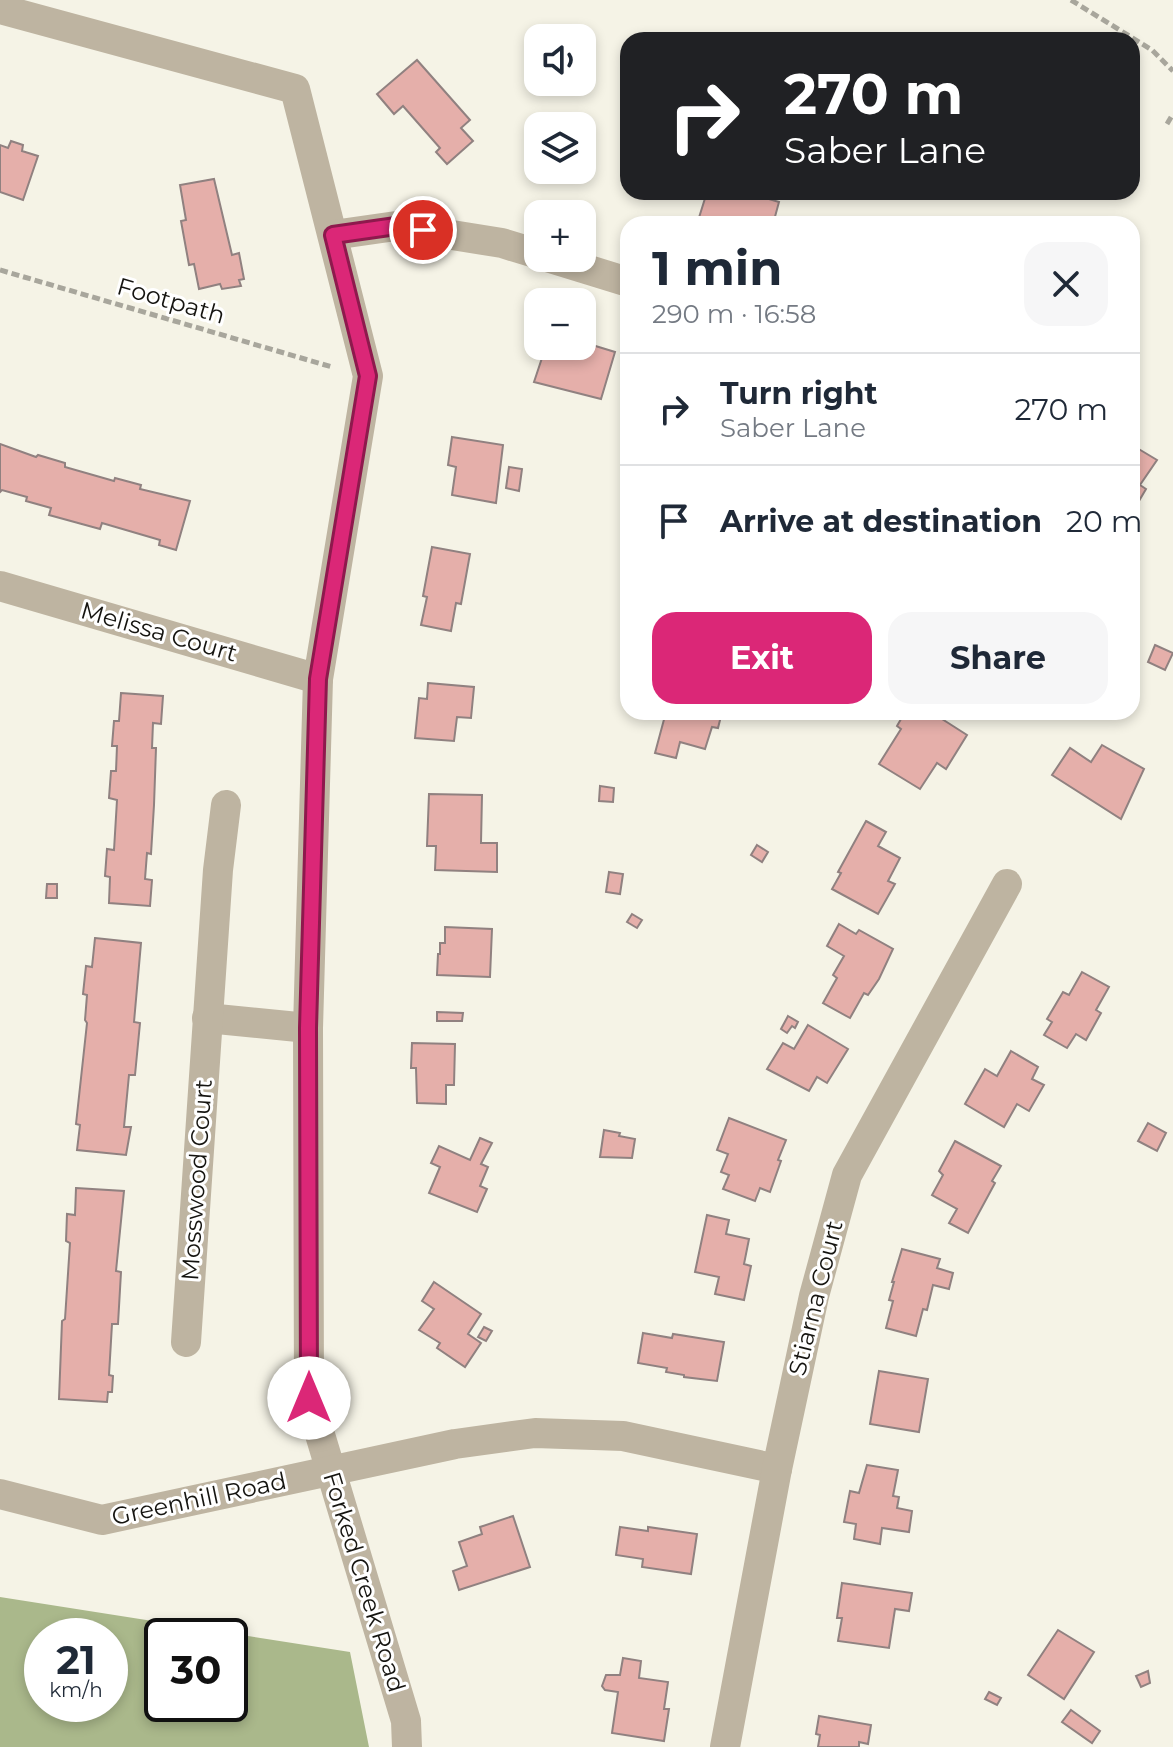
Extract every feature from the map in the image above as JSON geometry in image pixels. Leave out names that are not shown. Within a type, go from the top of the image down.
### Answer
[{"type":"street","name":"Forked Creek Road","points":[[18,8],[295,89],[368,376],[318,679],[308,1028],[309,1398],[406,1721],[407,1747]]},
{"type":"street","points":[[333,235],[396,226],[502,243],[524,250]]},
{"type":"street","points":[[596,272],[620,280]]},
{"type":"street","name":"Melissa Court","points":[[0,586],[318,679]]},
{"type":"street","name":"Mosswood Court","points":[[186,1342],[218,870],[226,805]]},
{"type":"street","name":"Stiarna Court","points":[[725,1747],[777,1469],[814,1296],[847,1175],[1007,884]]},
{"type":"street","points":[[207,1018],[308,1028]]},
{"type":"street","name":"Greenhill Road","points":[[0,1494],[102,1520],[455,1444],[535,1433],[623,1436],[777,1469]]},
{"type":"path","points":[[1071,0],[1123,32]]},
{"type":"path","points":[[1140,43],[1173,71]]},
{"type":"path","points":[[1167,124],[1173,114]]},
{"type":"path","name":"Footpath","points":[[0,270],[332,367]]},
{"type":"green space","points":[[0,1597],[144,1620],[144,1722],[248,1722],[248,1636],[350,1652],[369,1747],[0,1747]]},
{"type":"building","points":[[417,60],[470,120],[461,128],[473,141],[447,164],[436,152],[440,148],[403,106],[394,114],[377,94]]},
{"type":"building","points":[[11,141],[23,145],[22,151],[38,156],[23,200],[0,192],[0,145],[8,148]]},
{"type":"building","points":[[214,179],[232,255],[239,253],[244,279],[239,280],[241,286],[222,289],[220,284],[199,289],[194,264],[189,265],[181,221],[186,220],[180,185]]},
{"type":"building","points":[[704,200],[779,202],[775,216],[700,216]]},
{"type":"building","points":[[596,346],[615,352],[601,399],[534,382],[541,360],[596,360]]},
{"type":"building","points":[[452,437],[503,445],[496,503],[452,495],[456,467],[448,465]]},
{"type":"building","points":[[0,444],[65,463],[65,467],[141,485],[140,489],[190,501],[176,550],[159,545],[160,540],[102,523],[100,529],[49,515],[51,508],[26,501],[27,497],[0,492]]},
{"type":"building","points":[[1140,450],[1157,460],[1140,485]]},
{"type":"building","points":[[509,467],[522,469],[519,491],[506,488]]},
{"type":"building","points":[[1140,485],[1146,489],[1140,499]]},
{"type":"building","points":[[432,547],[470,554],[461,604],[456,603],[451,631],[421,625]]},
{"type":"building","points":[[1155,645],[1173,653],[1165,670],[1148,662]]},
{"type":"building","points":[[428,683],[474,687],[471,718],[457,717],[454,741],[415,738],[419,698],[427,699]]},
{"type":"building","points":[[121,693],[163,696],[161,724],[153,723],[152,748],[156,748],[154,805],[151,854],[147,853],[145,879],[152,880],[150,906],[109,903],[110,877],[105,876],[107,849],[114,850],[117,800],[109,798],[111,771],[116,771],[117,746],[112,746],[114,721],[119,721]]},
{"type":"building","points":[[664,720],[720,720],[718,728],[712,727],[705,749],[680,742],[676,758],[655,753]]},
{"type":"building","points":[[900,720],[944,720],[967,735],[946,769],[937,763],[920,789],[879,764],[901,729],[897,726]]},
{"type":"building","points":[[1102,745],[1144,769],[1121,819],[1052,775],[1070,748],[1091,762]]},
{"type":"building","points":[[600,786],[614,788],[613,802],[599,801]]},
{"type":"building","points":[[429,794],[482,795],[481,843],[497,843],[497,872],[435,870],[436,846],[427,846]]},
{"type":"building","points":[[866,821],[886,832],[878,846],[900,858],[888,881],[895,884],[878,914],[832,889]]},
{"type":"building","points":[[757,845],[768,852],[762,862],[751,855]]},
{"type":"building","points":[[609,872],[623,874],[620,894],[606,892]]},
{"type":"building","points":[[47,884],[57,884],[57,898],[46,898]]},
{"type":"building","points":[[632,914],[642,920],[637,928],[627,922]]},
{"type":"building","points":[[839,924],[856,934],[859,930],[893,949],[879,979],[868,995],[864,993],[850,1018],[823,1003],[837,978],[833,975],[844,956],[827,946]]},
{"type":"building","points":[[445,927],[492,929],[490,977],[437,975],[440,943],[445,943]]},
{"type":"building","points":[[95,938],[141,943],[134,1022],[140,1023],[135,1075],[129,1075],[124,1127],[131,1127],[126,1155],[77,1150],[80,1125],[76,1124],[87,1023],[87,995],[83,994],[86,966],[92,967]]},
{"type":"building","points":[[1082,972],[1109,987],[1096,1010],[1101,1013],[1086,1040],[1076,1034],[1067,1048],[1044,1035],[1052,1022],[1047,1019],[1063,992],[1069,995]]},
{"type":"building","points":[[437,1012],[463,1013],[462,1021],[437,1021]]},
{"type":"building","points":[[788,1016],[798,1022],[787,1033],[781,1029]]},
{"type":"building","points":[[808,1025],[848,1049],[827,1083],[817,1077],[809,1091],[767,1069],[783,1043],[794,1049]]},
{"type":"building","points":[[412,1043],[455,1044],[454,1085],[446,1085],[446,1104],[417,1103],[416,1068],[411,1068]]},
{"type":"building","points":[[1011,1051],[1038,1067],[1032,1079],[1044,1085],[1029,1111],[1017,1104],[1004,1127],[965,1104],[985,1069],[997,1076]]},
{"type":"building","points":[[729,1118],[786,1140],[770,1192],[760,1188],[755,1201],[723,1189],[729,1175],[721,1172],[728,1154],[717,1150]]},
{"type":"building","points":[[1148,1123],[1166,1133],[1157,1151],[1138,1141]]},
{"type":"building","points":[[604,1130],[635,1139],[632,1158],[600,1157]]},
{"type":"building","points":[[480,1138],[492,1143],[481,1164],[488,1167],[480,1186],[487,1189],[477,1212],[429,1193],[440,1167],[431,1163],[439,1146],[470,1160]]},
{"type":"building","points":[[955,1141],[1001,1166],[968,1233],[949,1223],[957,1209],[932,1195],[943,1175],[939,1171]]},
{"type":"building","points":[[76,1188],[124,1191],[116,1271],[121,1272],[118,1324],[112,1324],[109,1375],[113,1376],[112,1392],[108,1392],[107,1402],[59,1399],[62,1321],[65,1319],[70,1243],[66,1241],[67,1214],[75,1215]]},
{"type":"building","points":[[707,1215],[729,1220],[726,1234],[749,1239],[744,1264],[751,1266],[744,1300],[715,1294],[719,1277],[695,1272]]},
{"type":"building","points":[[902,1249],[940,1259],[937,1268],[953,1273],[949,1289],[933,1285],[916,1336],[886,1328],[893,1301],[889,1300],[892,1282]]},
{"type":"building","points":[[434,1282],[481,1314],[468,1334],[481,1343],[465,1367],[437,1348],[440,1343],[419,1330],[434,1309],[422,1301]]},
{"type":"building","points":[[484,1327],[492,1331],[486,1341],[478,1337]]},
{"type":"building","points":[[643,1333],[724,1342],[717,1381],[684,1377],[666,1372],[667,1368],[638,1363]]},
{"type":"building","points":[[879,1371],[928,1379],[919,1432],[870,1424]]},
{"type":"building","points":[[867,1465],[898,1470],[893,1496],[899,1497],[897,1508],[912,1511],[909,1532],[882,1528],[880,1544],[854,1539],[856,1524],[844,1522],[850,1491],[859,1493]]},
{"type":"building","points":[[513,1516],[530,1567],[459,1590],[453,1571],[467,1566],[459,1542],[482,1534],[480,1527]]},
{"type":"building","points":[[620,1527],[648,1531],[648,1527],[697,1534],[691,1574],[642,1567],[643,1559],[616,1555]]},
{"type":"building","points":[[842,1583],[912,1593],[909,1611],[895,1609],[889,1648],[838,1641],[842,1618],[837,1618]]},
{"type":"building","points":[[1058,1630],[1094,1652],[1064,1699],[1028,1675]]},
{"type":"building","points":[[623,1658],[641,1661],[639,1678],[668,1682],[664,1709],[669,1709],[664,1741],[612,1733],[618,1692],[605,1690],[602,1686],[606,1675],[620,1675]]},
{"type":"building","points":[[1148,1671],[1150,1683],[1141,1687],[1136,1676]]},
{"type":"building","points":[[989,1692],[1001,1698],[997,1705],[985,1699]]},
{"type":"building","points":[[1071,1710],[1100,1731],[1092,1743],[1062,1722]]},
{"type":"building","points":[[819,1716],[871,1725],[868,1744],[859,1742],[859,1747],[818,1747],[820,1735],[816,1734]]},
{"type":"route","points":[[309,1398],[308,1028],[318,679],[368,376],[333,235],[396,226],[423,230]]}]
